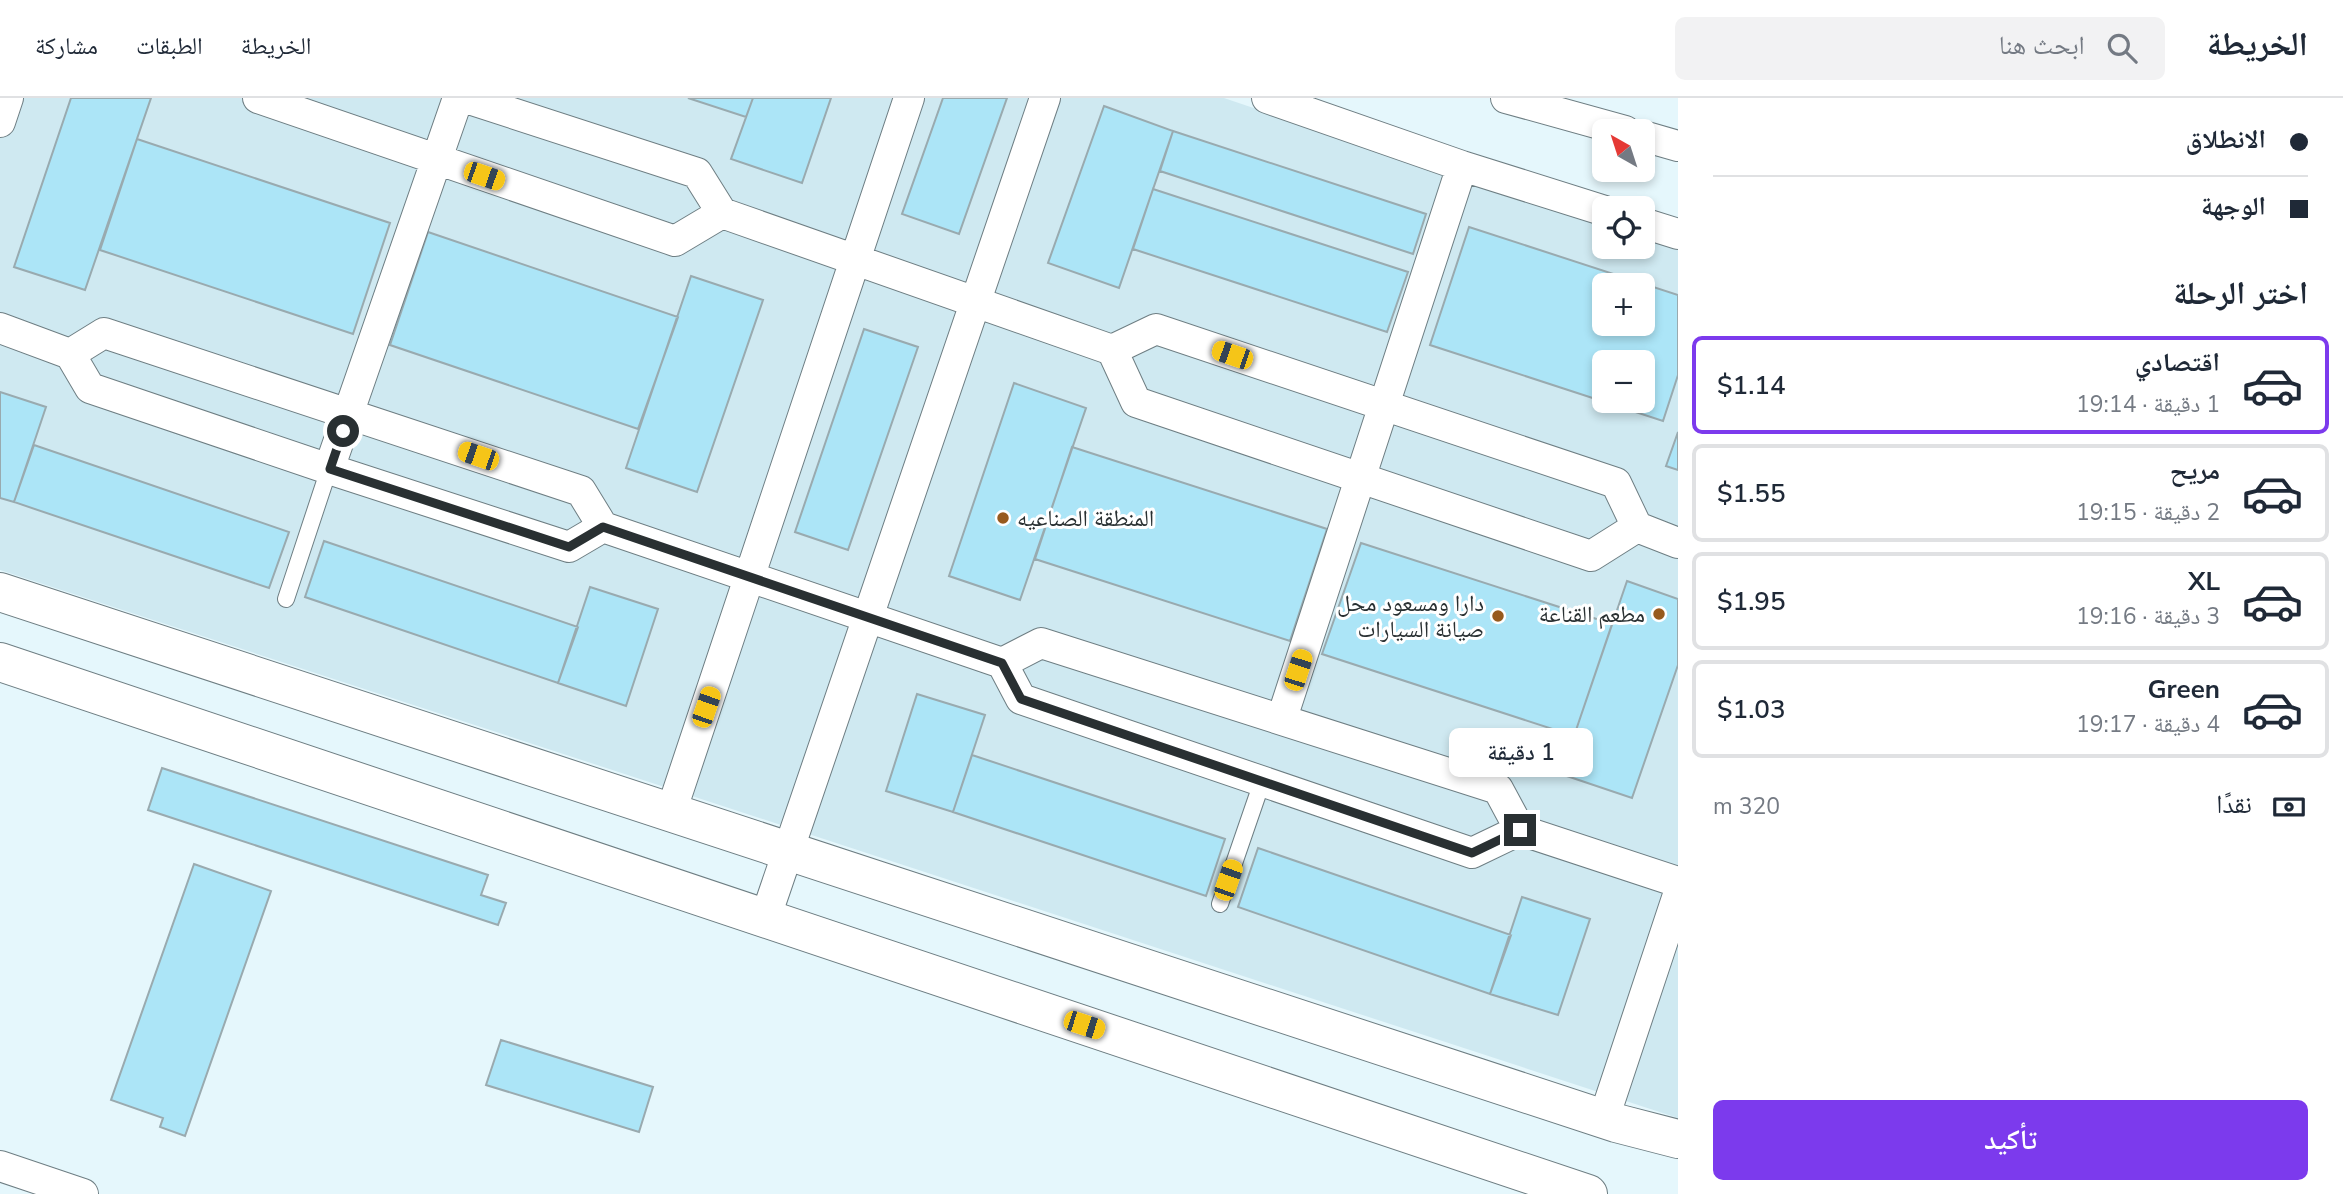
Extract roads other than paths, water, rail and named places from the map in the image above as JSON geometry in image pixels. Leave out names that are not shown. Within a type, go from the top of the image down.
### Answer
[{"type":"main road","points":[[0,593],[1644,1132],[1678,1139]]},
{"type":"main road","points":[[0,663],[1588,1194]]},
{"type":"street","points":[[0,122],[8,98]]},
{"type":"street","points":[[258,98],[675,241],[722,213]]},
{"type":"street","points":[[330,469],[458,98]]},
{"type":"street","points":[[466,98],[697,173],[722,213],[1112,350],[1156,329],[1616,482],[1636,527],[1678,543]]},
{"type":"street","points":[[671,812],[909,98]]},
{"type":"street","points":[[765,919],[1045,98]]},
{"type":"street","points":[[1267,98],[1462,166],[1592,207]]},
{"type":"street","points":[[1506,98],[1548,104],[1592,119]]},
{"type":"street","points":[[1656,140],[1678,146]]},
{"type":"street","points":[[1282,718],[1462,166]]},
{"type":"street","points":[[1655,227],[1678,234]]},
{"type":"street","points":[[0,328],[70,354],[90,388],[330,469],[569,547],[603,527]]},
{"type":"street","points":[[70,354],[104,333],[581,491],[603,527],[1002,663],[1021,699],[1472,853],[1520,830]]},
{"type":"street","points":[[1112,350],[1136,402],[1591,555],[1636,527]]},
{"type":"street","points":[[1002,663],[1041,643],[1282,718],[1498,789],[1520,830],[1678,882]]},
{"type":"street","points":[[1604,1118],[1678,895]]},
{"type":"street","points":[[0,1166],[83,1194]]},
{"type":"lane","points":[[286,598],[330,469]]},
{"type":"lane","points":[[1220,904],[1262,782]]},
{"type":"place","name":"المنطقة الصناعيه","points":[[1003,518]]},
{"type":"place","name":"مطعم القناعة","points":[[1659,614]]},
{"type":"place","name":"دارا ومسعود محل صيانة السيارات","points":[[1498,616]]}]
